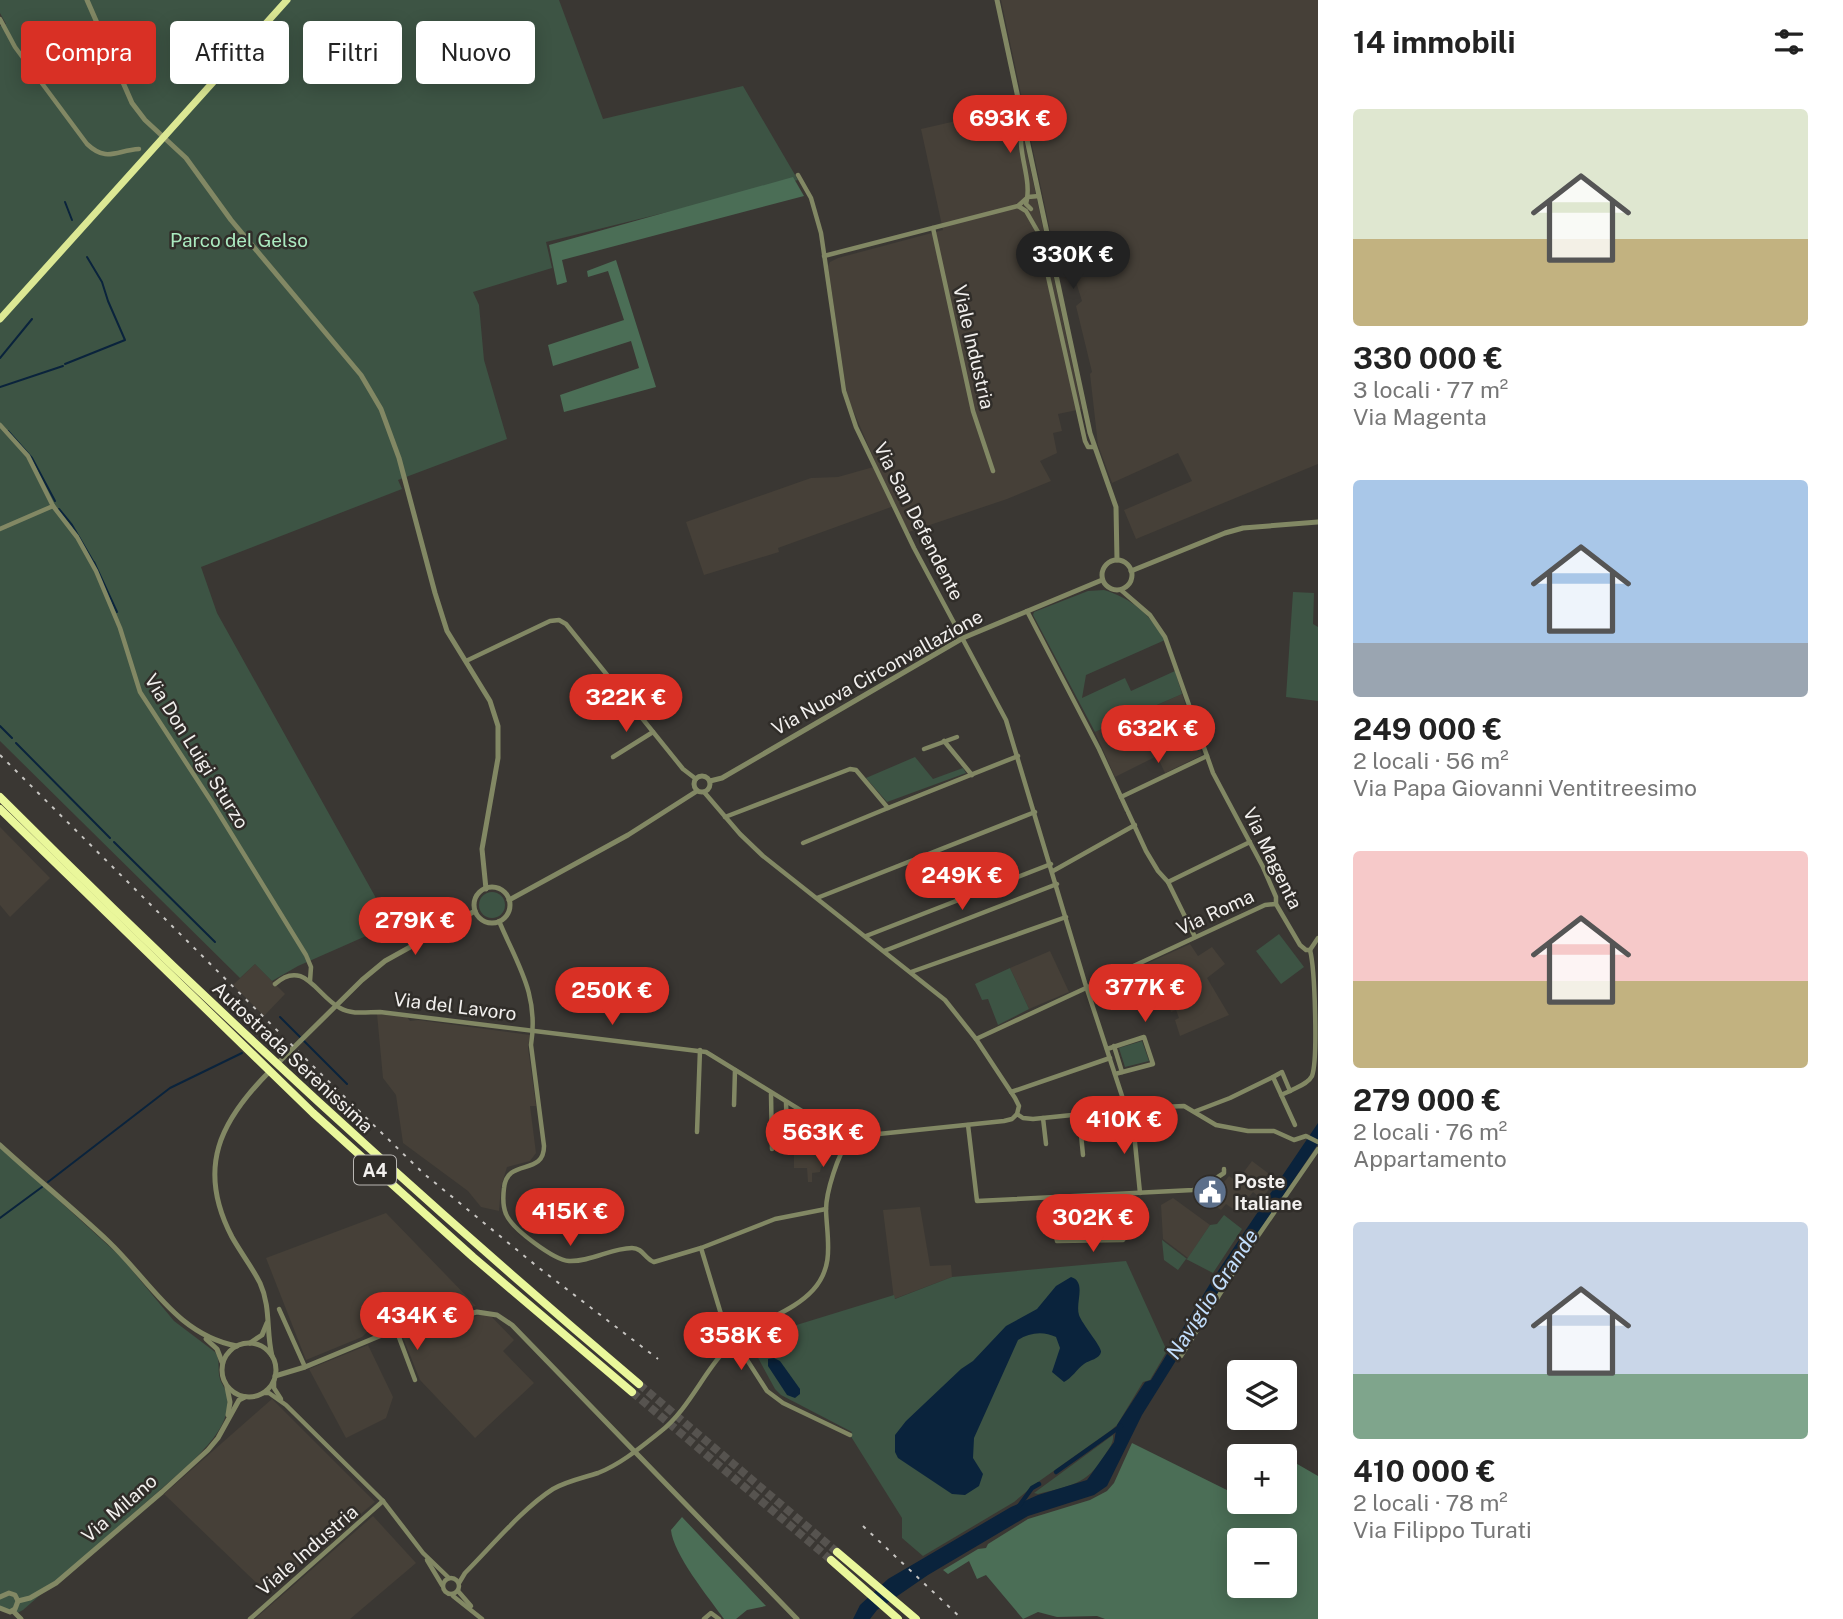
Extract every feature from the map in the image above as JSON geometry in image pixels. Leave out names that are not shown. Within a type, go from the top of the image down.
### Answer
[{"type":"highway","points":[[0,319],[287,0]]},
{"type":"highway","name":"Autostrada Serenissima","points":[[0,797],[189,982],[358,1139],[524,1287],[639,1384]]},
{"type":"highway","name":"Autostrada Serenissima","points":[[0,809],[313,1113],[473,1257],[632,1392]]},
{"type":"highway","points":[[837,1552],[916,1619]]},
{"type":"highway","points":[[831,1560],[898,1619]]},
{"type":"street","points":[[87,0],[132,103],[178,149],[231,220],[371,389],[382,409],[399,458],[447,631],[490,701],[499,733],[498,758],[482,849],[486,888]]},
{"type":"street","points":[[997,0],[1094,447],[1116,506],[1117,560]]},
{"type":"street","points":[[0,19],[15,47],[95,152],[113,155],[139,149]]},
{"type":"street","points":[[1024,120],[1019,137],[1028,197],[1026,204],[1038,232],[1085,441],[1088,447],[1094,447]]},
{"type":"street","name":"Via San Defendente","points":[[798,175],[814,208],[824,256],[844,391],[856,427],[909,539],[997,700],[1018,756],[1087,987],[1125,1105],[1132,1112],[1140,1193]]},
{"type":"street","points":[[824,256],[1018,206],[1028,197],[1039,196]]},
{"type":"street","points":[[1018,206],[1028,210],[1041,204]]},
{"type":"street","name":"Viale Industria","points":[[933,228],[973,411],[993,471]]},
{"type":"street","name":"Via Don Luigi Sturzo","points":[[0,425],[28,456],[53,506],[77,537],[96,572],[120,628],[140,692],[220,814],[306,954],[312,967],[310,981]]},
{"type":"street","points":[[0,529],[53,506]]},
{"type":"street","points":[[1131,570],[1234,530],[1318,522]]},
{"type":"street","points":[[1117,560],[1126,563],[1131,570],[1129,584],[1121,590],[1108,588],[1102,580],[1104,566],[1117,560]]},
{"type":"street","name":"Via Nuova Circonvallazione","points":[[710,781],[722,778],[963,638],[1102,580]]},
{"type":"street","name":"Via Magenta","points":[[1121,590],[1150,615],[1165,637],[1219,785],[1272,887],[1276,904],[1300,945],[1310,950]]},
{"type":"street","points":[[1027,611],[1099,750],[1146,851],[1168,882],[1195,937]]},
{"type":"street","points":[[466,661],[550,621],[559,620],[566,624],[683,769],[696,779]]},
{"type":"street","points":[[613,757],[653,732]]},
{"type":"street","points":[[924,749],[957,737]]},
{"type":"street","points":[[944,741],[972,775]]},
{"type":"street","points":[[803,843],[1018,756]]},
{"type":"street","points":[[1121,797],[1207,756]]},
{"type":"street","points":[[725,817],[850,769],[856,770],[888,808]]},
{"type":"street","points":[[696,779],[703,776],[710,781],[710,788],[704,792]]},
{"type":"street","points":[[696,779],[697,790]]},
{"type":"street","points":[[443,1586],[465,1573],[542,1496],[561,1485],[608,1468],[650,1439],[678,1414],[732,1343],[754,1326],[804,1298],[820,1280],[829,1259],[826,1209],[838,1163],[849,1140],[859,1136],[1004,1121],[1017,1114],[1019,1106],[976,1039],[945,1000],[763,856],[704,792],[697,790],[628,835],[509,900]]},
{"type":"street","points":[[817,898],[1035,812]]},
{"type":"street","points":[[1053,871],[1135,825]]},
{"type":"street","points":[[1168,882],[1250,842]]},
{"type":"street","points":[[865,936],[1051,864]]},
{"type":"street","points":[[884,951],[1057,884]]},
{"type":"street","points":[[486,888],[497,888],[509,900],[507,915],[499,922],[482,920],[475,911],[475,900],[486,888]]},
{"type":"street","name":"Via Roma","points":[[976,1039],[1265,905],[1276,904]]},
{"type":"street","points":[[286,1405],[274,1388],[275,1364],[268,1340],[268,1306],[260,1283],[223,1216],[215,1180],[217,1152],[226,1124],[240,1102],[375,969],[400,950],[475,911]]},
{"type":"street","points":[[910,972],[1066,917]]},
{"type":"street","points":[[499,922],[529,990],[534,1030],[531,1045],[544,1153],[540,1161],[513,1171],[506,1179],[505,1208],[509,1220],[560,1260],[584,1260],[634,1248],[642,1251],[654,1262],[701,1248],[775,1219],[826,1209]]},
{"type":"street","points":[[1281,1095],[1309,1081],[1315,1069],[1317,1037],[1310,950],[1318,938]]},
{"type":"street","points":[[275,984],[290,975],[299,975],[310,981]]},
{"type":"street","name":"Via del Lavoro","points":[[310,981],[342,1010],[357,1013],[380,1012],[700,1050],[849,1140]]},
{"type":"street","points":[[1107,1049],[1144,1037],[1153,1064],[1115,1074]]},
{"type":"street","points":[[1114,1046],[1122,1072]]},
{"type":"street","points":[[697,1132],[700,1050]]},
{"type":"street","points":[[1011,1092],[1110,1058]]},
{"type":"street","points":[[734,1069],[734,1105]]},
{"type":"street","points":[[1196,1112],[1282,1072],[1290,1091]]},
{"type":"street","points":[[1273,1077],[1295,1125]]},
{"type":"street","points":[[772,1094],[772,1149]]},
{"type":"street","points":[[786,1102],[787,1135]]},
{"type":"street","points":[[1017,1114],[1023,1118],[1043,1118],[1185,1106],[1216,1125],[1248,1131],[1274,1131],[1296,1139],[1307,1136],[1318,1142]]},
{"type":"street","points":[[804,1114],[804,1130]]},
{"type":"street","points":[[1079,1114],[1083,1154]]},
{"type":"street","points":[[1043,1118],[1046,1144]]},
{"type":"street","points":[[968,1125],[977,1201],[1195,1190],[1224,1173],[1224,1169]]},
{"type":"street","points":[[825,1150],[830,1130]]},
{"type":"street","points":[[0,1145],[110,1243],[178,1318],[201,1334],[215,1341],[237,1346],[250,1343],[262,1335],[268,1320]]},
{"type":"street","points":[[1181,1356],[1240,1262],[1318,1149]]},
{"type":"street","points":[[1049,1198],[1057,1241],[1123,1240],[1126,1236],[1123,1195]]},
{"type":"street","points":[[701,1248],[724,1324],[767,1391],[783,1402],[850,1435]]},
{"type":"street","points":[[279,1309],[305,1367]]},
{"type":"street","points":[[263,1393],[274,1378],[363,1342],[477,1312],[497,1315],[512,1325],[797,1619]]},
{"type":"street","points":[[397,1332],[415,1380]]},
{"type":"street","points":[[201,1334],[217,1349],[222,1363],[230,1402],[226,1422]]},
{"type":"street","points":[[250,1343],[266,1349],[272,1356]]},
{"type":"street","points":[[222,1363],[226,1355],[237,1346]]},
{"type":"street","points":[[275,1364],[294,1370]]},
{"type":"street","points":[[224,1381],[229,1389],[245,1397],[270,1393],[286,1405],[383,1501],[423,1553],[446,1593],[481,1618]]},
{"type":"street","name":"Via Milano","points":[[18,1601],[42,1592],[66,1575],[208,1450],[239,1400],[245,1397]]},
{"type":"street","name":"Viale Industria","points":[[250,1619],[383,1501]]},
{"type":"street","points":[[423,1553],[454,1580],[458,1591],[481,1618]]},
{"type":"street","points":[[452,1595],[458,1591]]},
{"type":"street","points":[[0,1597],[5,1593],[12,1594],[18,1601],[13,1611],[7,1613],[0,1608]]},
{"type":"street","points":[[13,1611],[21,1619]]},
{"type":"street","points":[[704,1619],[711,1613],[719,1619]]},
{"type":"shaded area","points":[[1001,0],[1318,0],[1318,464],[1136,539],[1124,510],[1192,481],[1178,453],[1112,483],[1098,445],[1090,374],[1092,372],[1076,306],[1082,301],[1076,282],[1059,272]]},
{"type":"shaded area","points":[[1017,107],[1082,409],[1058,414],[1062,431],[1053,433],[1057,453],[1040,461],[1051,481],[909,532],[894,506],[778,548],[779,552],[704,575],[686,522],[811,478],[838,477],[877,466],[847,396],[828,266],[838,258],[943,230],[921,129]]},
{"type":"shaded area","points":[[1182,694],[1202,755],[1165,773],[1157,756],[1115,777],[1095,732]]},
{"type":"shaded area","points":[[0,827],[50,878],[10,917],[0,905]]},
{"type":"shaded area","points":[[1190,944],[1198,956],[1212,947],[1225,964],[1207,978],[1229,1015],[1180,1036],[1175,1020],[1179,1018],[1176,1010],[1166,1010],[1146,964]]},
{"type":"shaded area","points":[[1050,951],[1069,992],[1029,1009],[1010,968]]},
{"type":"shaded area","points":[[255,964],[285,994],[264,1016],[233,985]]},
{"type":"shaded area","points":[[377,1014],[407,1017],[410,1021],[530,1035],[528,1048],[536,1106],[530,1106],[536,1153],[530,1161],[507,1167],[501,1187],[499,1211],[481,1207],[468,1191],[403,1143],[396,1095],[383,1078]]},
{"type":"shaded area","points":[[824,1149],[829,1151],[827,1162],[820,1172],[812,1173],[812,1182],[808,1182],[807,1168],[794,1168],[794,1153]]},
{"type":"shaded area","points":[[1252,1161],[1276,1179],[1262,1199],[1253,1192],[1249,1197],[1245,1194],[1233,1209],[1226,1204],[1221,1210],[1209,1202],[1219,1191],[1214,1184],[1216,1182],[1224,1182],[1229,1176],[1235,1180]]},
{"type":"shaded area","points":[[1173,1198],[1210,1225],[1188,1258],[1163,1239],[1161,1205]]},
{"type":"shaded area","points":[[920,1207],[930,1266],[951,1265],[952,1277],[894,1299],[883,1210]]},
{"type":"shaded area","points":[[386,1213],[476,1306],[371,1328],[362,1337],[306,1360],[266,1258]]},
{"type":"shaded area","points":[[488,1313],[514,1340],[503,1351],[534,1383],[475,1438],[420,1380],[402,1335]]},
{"type":"shaded area","points":[[368,1345],[393,1397],[386,1418],[346,1438],[309,1369]]},
{"type":"shaded area","points":[[272,1399],[375,1502],[267,1593],[164,1494]]},
{"type":"shaded area","points":[[373,1516],[416,1563],[350,1619],[255,1619]]},
{"type":"green space","name":"Parco del Gelso","points":[[0,0],[559,0],[603,119],[743,86],[798,180],[546,242],[552,268],[473,292],[479,305],[484,360],[507,439],[398,480],[402,489],[201,567],[217,613],[391,925],[298,966],[272,981],[255,964],[240,978],[0,741],[0,26],[6,24],[0,13]]},
{"type":"green space","points":[[793,177],[804,196],[562,260],[567,282],[557,285],[549,245]]},
{"type":"green space","points":[[616,260],[656,387],[564,412],[560,395],[639,368],[631,341],[553,366],[548,345],[624,320],[608,271],[588,277],[587,271]]},
{"type":"green space","points":[[1104,590],[1139,609],[1165,640],[1086,675],[1082,698],[1125,678],[1131,691],[1175,671],[1182,694],[1095,732],[1033,615],[1034,612],[1088,591]]},
{"type":"green space","points":[[1293,592],[1314,593],[1313,624],[1318,627],[1318,701],[1286,697]]},
{"type":"green space","points":[[915,757],[933,779],[963,768],[966,773],[887,802],[866,778]]},
{"type":"green space","points":[[492,892],[501,896],[505,905],[501,914],[492,918],[483,914],[479,905],[483,896]]},
{"type":"green space","points":[[1279,934],[1304,967],[1281,984],[1256,951]]},
{"type":"green space","points":[[1010,968],[1029,1009],[998,1025],[988,999],[982,1000],[975,984]]},
{"type":"green space","points":[[1142,1041],[1149,1061],[1125,1067],[1119,1048]]},
{"type":"green space","points":[[0,1147],[121,1257],[174,1321],[215,1352],[228,1405],[218,1432],[192,1462],[23,1610],[13,1614],[0,1607]]},
{"type":"green space","points":[[1224,1215],[1242,1229],[1213,1273],[1186,1259],[1178,1270],[1164,1260],[1162,1240],[1187,1259],[1210,1225],[1217,1224]]},
{"type":"green space","points":[[1126,1261],[1167,1351],[1150,1380],[1143,1382],[1117,1425],[1110,1431],[1014,1502],[923,1556],[902,1538],[902,1518],[850,1435],[852,1432],[781,1395],[751,1345],[790,1327],[894,1295],[895,1299],[952,1277]]},
{"type":"green space","points":[[1113,1435],[1112,1443],[1091,1473],[1076,1483],[1059,1489],[1034,1493]]},
{"type":"green space","points":[[1132,1443],[1227,1490],[1227,1514],[1297,1514],[1297,1464],[1318,1476],[1318,1619],[1105,1619],[1097,1616],[1057,1617],[1038,1612],[1023,1619],[986,1575],[977,1579],[969,1561],[948,1574],[943,1570],[978,1549],[986,1548],[988,1544],[1028,1519],[1090,1500],[1107,1491],[1114,1483]]},
{"type":"green space","points":[[682,1517],[766,1606],[747,1610],[736,1619],[724,1619],[693,1576],[673,1540],[671,1530]]},
{"type":"water","points":[[1318,1123],[1318,1144],[1230,1274],[1142,1415],[1107,1486],[1094,1495],[1028,1516],[928,1575],[877,1610],[870,1619],[853,1619],[860,1605],[888,1579],[1011,1507],[1038,1495],[1087,1480],[1114,1442],[1117,1425],[1145,1382],[1151,1380],[1216,1274]]},
{"type":"water","points":[[1071,1277],[1080,1288],[1079,1315],[1101,1352],[1064,1382],[1052,1372],[1060,1348],[1056,1337],[1037,1333],[1018,1340],[974,1438],[973,1458],[983,1474],[979,1486],[965,1495],[952,1494],[898,1458],[895,1452],[895,1435],[906,1421],[973,1361],[1006,1326],[1037,1309],[1056,1286]]},
{"type":"water","points":[[768,1359],[780,1361],[800,1389],[800,1394],[795,1398],[787,1395],[768,1366]]},
{"type":"waterway","points":[[65,202],[72,220]]},
{"type":"waterway","points":[[65,364],[125,340],[102,282],[87,257]]},
{"type":"waterway","points":[[0,358],[32,319]]},
{"type":"waterway","points":[[0,387],[63,366]]},
{"type":"waterway","points":[[8,431],[32,458],[55,501]]},
{"type":"waterway","points":[[59,509],[72,525],[93,561]]},
{"type":"waterway","points":[[94,562],[117,612]]},
{"type":"waterway","points":[[0,726],[12,738]]},
{"type":"waterway","points":[[16,743],[110,838]]},
{"type":"waterway","points":[[114,842],[215,942]]},
{"type":"waterway","points":[[280,1017],[347,1084]]},
{"type":"waterway","points":[[48,1182],[170,1088],[242,1053]]},
{"type":"waterway","points":[[0,1218],[42,1187]]},
{"type":"waterway","name":"Naviglio Grande","points":[[1056,1472],[1121,1426]]},
{"type":"waterway","name":"Naviglio Grande","points":[[1019,1506],[1032,1488],[1039,1484]]},
{"type":"tunnel","points":[[639,1384],[837,1552]]},
{"type":"tunnel","points":[[632,1392],[831,1560]]},
{"type":"railway","points":[[0,755],[423,1173],[539,1268],[658,1359]]},
{"type":"railway","points":[[863,1526],[962,1619]]},
{"type":"place","name":"Poste Italiane","points":[[1210,1192]]}]
